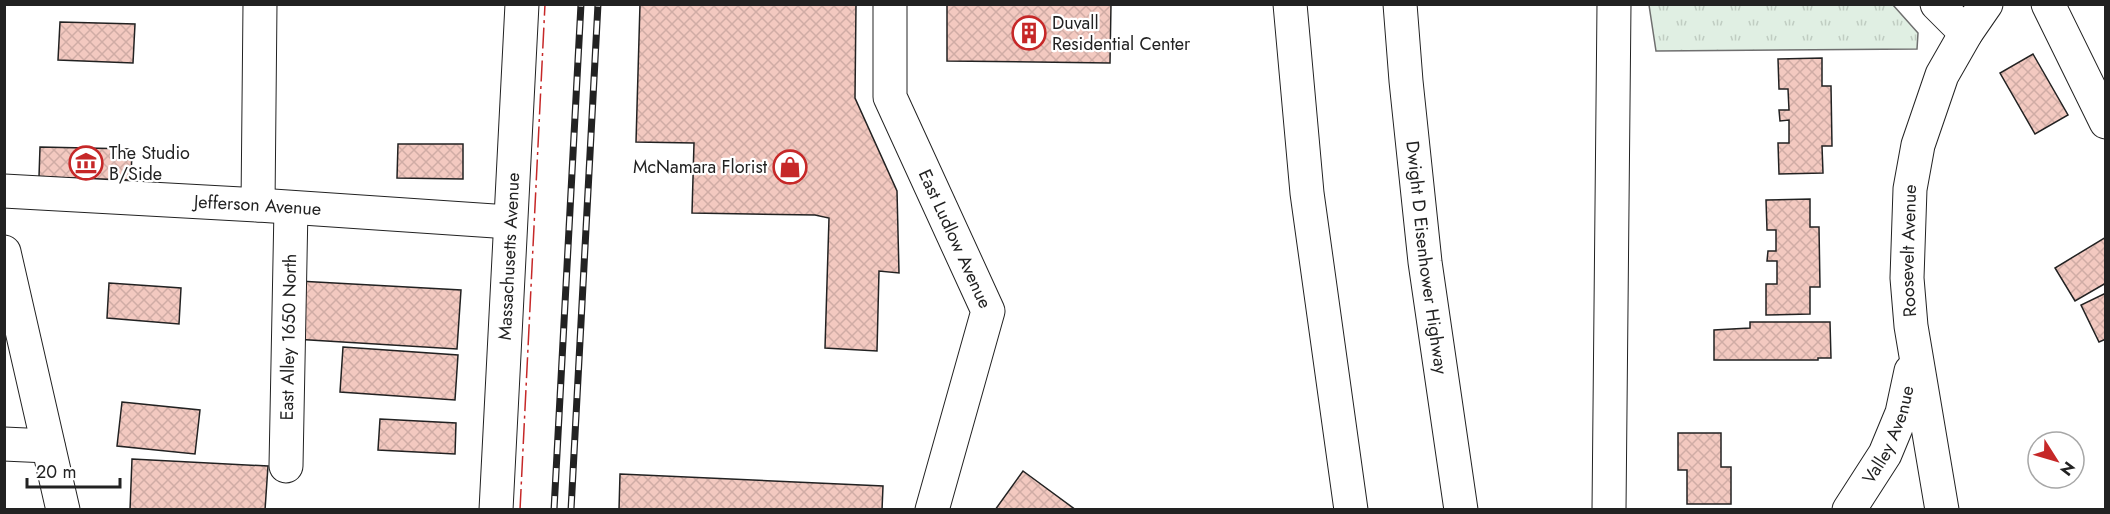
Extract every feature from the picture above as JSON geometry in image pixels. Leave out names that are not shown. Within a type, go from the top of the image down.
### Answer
[{"type":"main road","points":[[258,205],[260,4]]},
{"type":"main road","name":"Massachusetts Avenue","points":[[496,510],[522,4]]},
{"type":"main road","name":"East Ludlow Avenue","points":[[891,4],[890,97],[988,311],[932,510]]},
{"type":"main road","points":[[1290,4],[1307,193],[1320,298],[1352,510]]},
{"type":"main road","name":"Dwight D Eisenhower Highway","points":[[1400,4],[1425,262],[1461,510]]},
{"type":"main road","points":[[1609,510],[1614,4]]},
{"type":"main road","points":[[1937,4],[1966,33]]},
{"type":"main road","name":"Roosevelt Avenue","points":[[1942,510],[1915,355],[1907,278],[1910,189],[1918,146],[1942,75],[1986,4]]},
{"type":"main road","points":[[2048,4],[2103,111]]},
{"type":"main road","name":"Jefferson Avenue","points":[[4,191],[510,222]]},
{"type":"main road","name":"East Alley 1650 North","points":[[286,466],[291,208]]},
{"type":"main road","points":[[4,252],[63,510]]},
{"type":"main road","name":"Valley Avenue","points":[[1849,510],[1879,466],[1897,427],[1915,355]]},
{"type":"main road","points":[[4,444],[48,446]]},
{"type":"green space","points":[[1649,5],[1893,5],[1918,33],[1917,49],[1656,51]]},
{"type":"building","name":"McNamara Florist","points":[[640,4],[856,4],[855,98],[897,191],[899,273],[879,271],[877,351],[825,348],[829,218],[815,215],[692,213],[694,143],[636,142]]},
{"type":"building","name":"Duvall Residential Center","points":[[947,4],[1111,4],[1110,63],[947,61]]},
{"type":"building","points":[[60,22],[135,24],[133,63],[58,60]]},
{"type":"building","points":[[2033,54],[2068,115],[2035,134],[2000,73]]},
{"type":"building","points":[[1822,58],[1822,86],[1831,86],[1832,146],[1822,146],[1823,173],[1779,174],[1778,143],[1789,143],[1789,120],[1780,121],[1779,110],[1789,110],[1788,89],[1779,89],[1778,59]]},
{"type":"building","points":[[398,144],[463,144],[463,179],[397,178]]},
{"type":"building","name":"The Studio B/Side","points":[[40,147],[132,149],[131,180],[39,177]]},
{"type":"building","points":[[1810,199],[1810,227],[1819,227],[1820,287],[1810,287],[1810,314],[1766,315],[1766,284],[1777,284],[1777,261],[1767,261],[1768,251],[1776,251],[1776,230],[1767,230],[1766,200]]},
{"type":"building","points":[[2106,237],[2106,283],[2075,301],[2055,268]]},
{"type":"building","points":[[298,281],[461,290],[457,349],[294,339]]},
{"type":"building","points":[[109,283],[181,288],[179,324],[107,318]]},
{"type":"building","points":[[2106,293],[2106,339],[2099,342],[2081,305]]},
{"type":"building","points":[[1750,322],[1830,322],[1831,358],[1714,360],[1714,330],[1750,328]]},
{"type":"building","points":[[343,347],[458,355],[455,400],[340,392]]},
{"type":"building","points":[[122,402],[200,410],[195,454],[117,446]]},
{"type":"building","points":[[380,419],[456,423],[455,454],[378,450]]},
{"type":"building","points":[[1678,433],[1721,433],[1721,467],[1731,467],[1731,504],[1687,504],[1687,470],[1678,470]]},
{"type":"building","points":[[132,459],[268,466],[265,510],[130,510]]},
{"type":"building","points":[[1023,471],[1076,510],[995,510]]},
{"type":"building","points":[[620,474],[883,486],[882,510],[619,510]]},
{"type":"railway","points":[[554,510],[581,4]]},
{"type":"railway","points":[[571,510],[598,4]]},
{"type":"power","points":[[520,510],[545,4]]},
{"type":"place","name":"Duvall Residential Center","points":[[1029,33]]},
{"type":"place","name":"The Studio B/Side","points":[[86,163]]},
{"type":"place","name":"McNamara Florist","points":[[790,167]]}]
